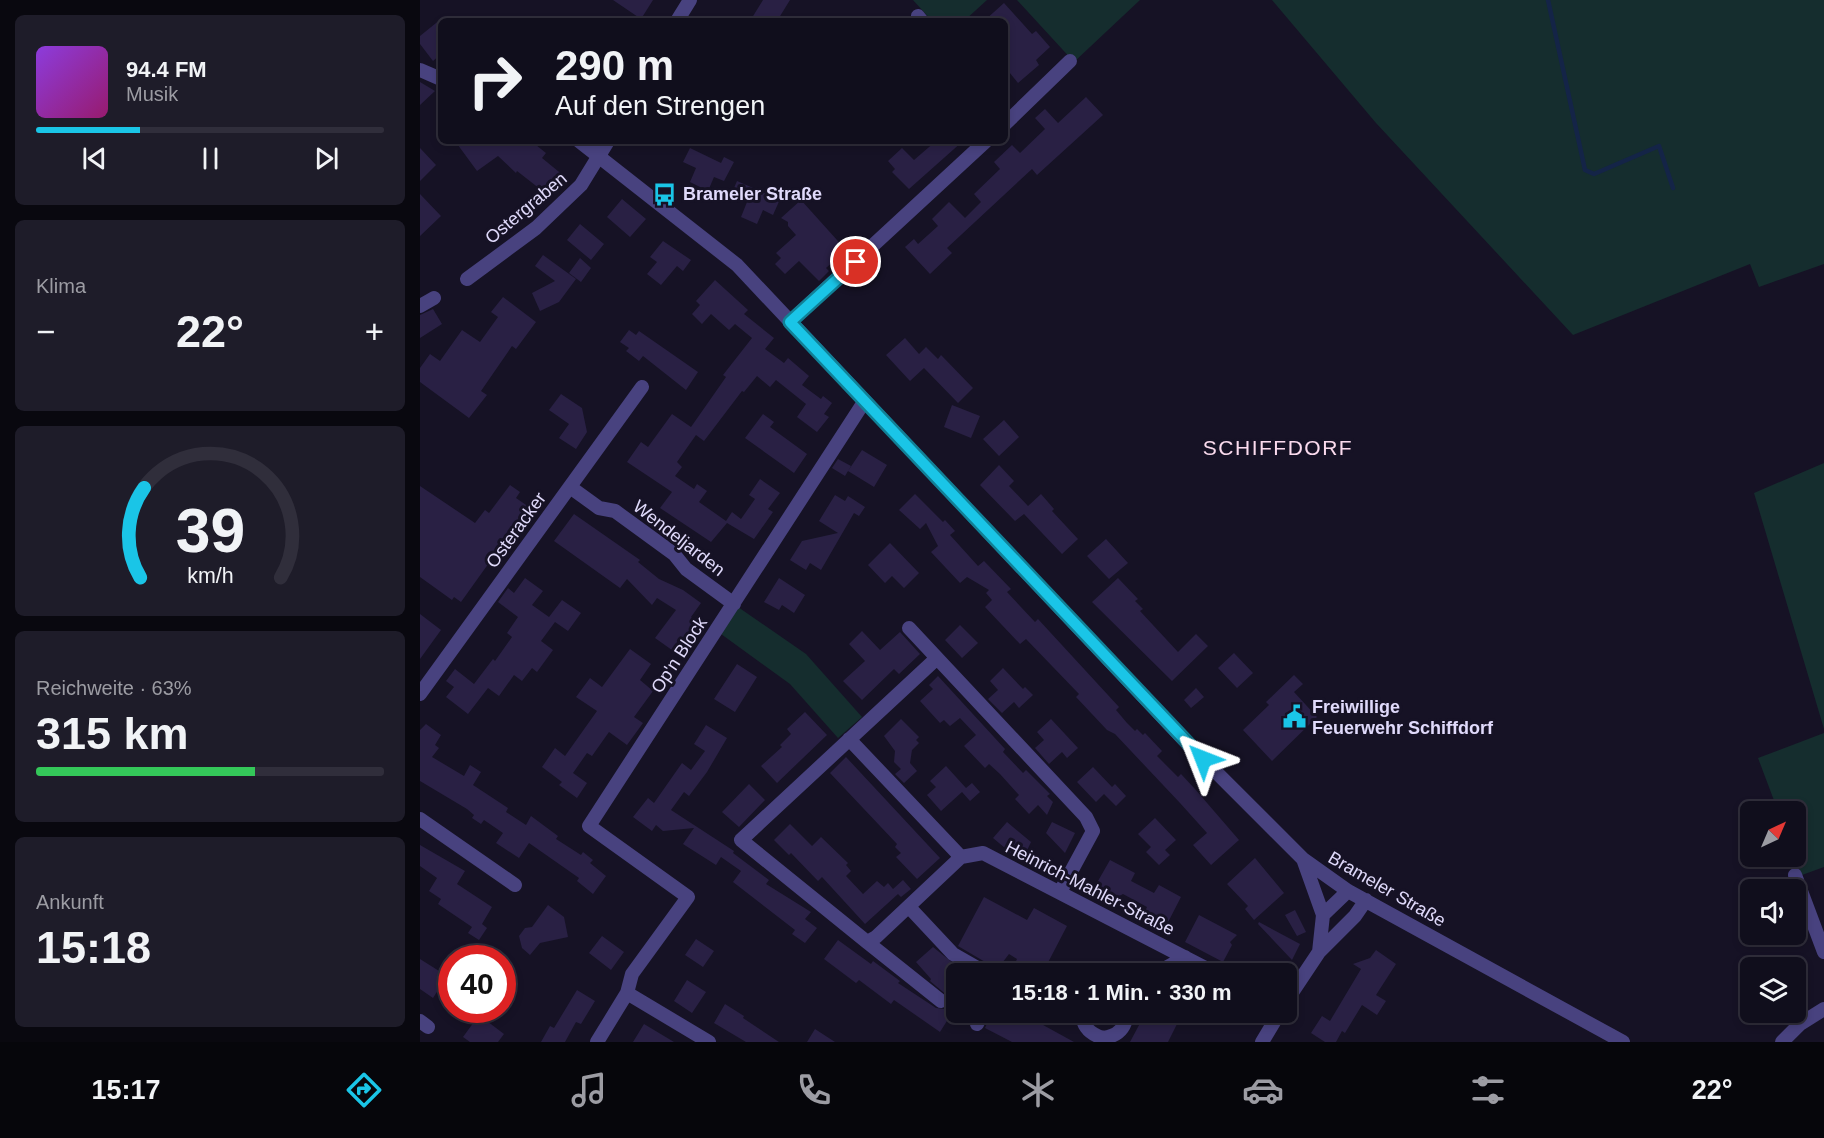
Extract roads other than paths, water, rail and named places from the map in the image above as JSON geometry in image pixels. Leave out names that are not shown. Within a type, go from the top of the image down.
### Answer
[{"type":"street","points":[[679,18],[690,0]]},
{"type":"street","points":[[1008,117],[1070,61]]},
{"type":"street","points":[[420,70],[438,78]]},
{"type":"street","name":"Brameler Straße","points":[[583,144],[737,265],[1186,742],[1304,859],[1348,891],[1623,1042]]},
{"type":"street","name":"Ostergraben","points":[[467,279],[536,228],[581,185],[606,144]]},
{"type":"street","points":[[790,322],[983,144]]},
{"type":"street","points":[[420,306],[434,298]]},
{"type":"street","name":"Osteracker","points":[[420,694],[642,387]]},
{"type":"street","name":"Op'n Block","points":[[627,993],[632,974],[688,897],[589,826],[864,402]]},
{"type":"street","name":"Wendeljarden","points":[[570,487],[599,508],[615,511],[674,554],[686,569],[734,604]]},
{"type":"street","points":[[909,628],[1086,817],[1093,831],[1059,892]]},
{"type":"street","points":[[937,658],[741,840],[941,1002]]},
{"type":"street","points":[[849,739],[961,856],[909,907],[867,942]]},
{"type":"street","points":[[420,819],[515,885]]},
{"type":"street","name":"Heinrich-Mahler-Straße","points":[[961,856],[983,853],[1196,963]]},
{"type":"street","points":[[1304,859],[1323,915],[1319,952]]},
{"type":"street","points":[[1796,875],[1824,952]]},
{"type":"street","points":[[1323,915],[1348,891]]},
{"type":"street","points":[[1297,978],[1355,916],[1366,900]]},
{"type":"street","points":[[909,907],[953,954],[969,963]]},
{"type":"street","points":[[1174,963],[1185,957]]},
{"type":"street","points":[[597,1042],[627,993],[709,1042]]},
{"type":"street","points":[[1782,1042],[1800,1024],[1824,1009]]},
{"type":"street","points":[[1083,1023],[1088,1031],[1103,1038],[1118,1034],[1124,1028],[1125,1023]]},
{"type":"street","points":[[1262,1042],[1273,1023]]},
{"type":"waterway","points":[[1548,0],[1585,170],[1594,174],[1659,146],[1673,188]]},
{"type":"place","name":"Brameler Straße","points":[[665,194]]},
{"type":"place","name":"Freiwillige Feuerwehr Schiffdorf","points":[[1294,717]]},
{"type":"district","name":"SCHIFFDORF","points":[[1278,447]]}]
